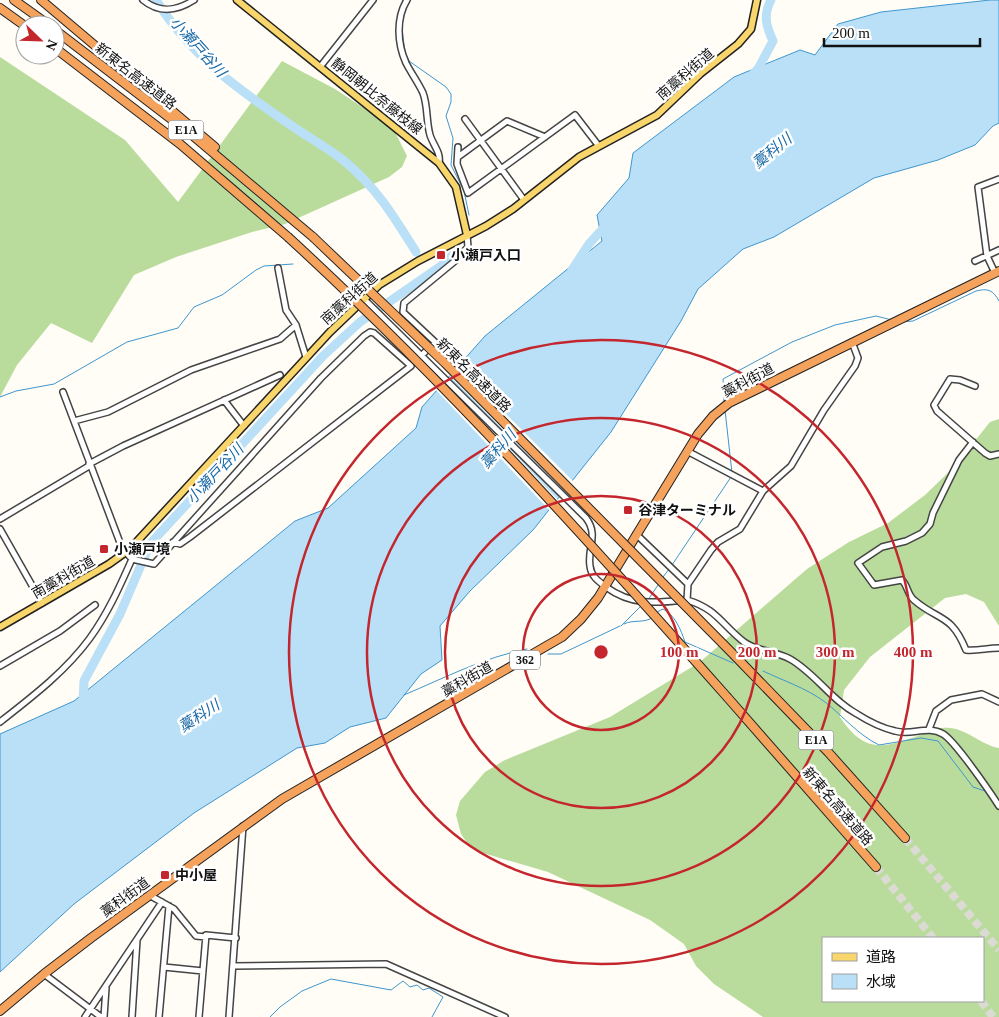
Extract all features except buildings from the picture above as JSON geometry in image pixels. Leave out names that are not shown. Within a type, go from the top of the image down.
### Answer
[{"type":"highway","points":[[14,0],[35,15]]},
{"type":"highway","points":[[41,0],[60,15]]},
{"type":"highway","points":[[45,0],[60,15]]},
{"type":"highway","points":[[0,8],[15,19]]},
{"type":"highway","points":[[65,19],[201,135],[273,202]]},
{"type":"highway","name":"新東名高速道路","points":[[65,38],[169,116],[313,237],[445,363],[650,567],[828,752],[905,838]]},
{"type":"highway","name":"新東名高速道路","points":[[65,56],[180,144],[288,237],[378,321],[457,400],[564,514],[876,868]]},
{"type":"highway","name":"藁科街道","points":[[0,1011],[44,974],[243,826],[322,775],[532,656],[562,637],[589,610],[687,451],[713,416],[729,403],[852,341],[997,272]]},
{"type":"main road","name":"静岡朝比奈藤枝線","points":[[237,0],[438,163],[456,188],[467,235]]},
{"type":"main road","name":"南藁科街道","points":[[0,627],[125,553],[306,357],[379,285],[486,226],[598,145],[657,115],[700,74],[738,44],[751,29],[757,0]]},
{"type":"street","points":[[144,0],[160,10],[174,9],[194,0]]},
{"type":"street","points":[[320,67],[373,0]]},
{"type":"street","points":[[407,0],[402,8],[398,25],[402,49],[406,64],[423,92],[430,135],[440,156],[438,163]]},
{"type":"street","points":[[458,147],[458,164],[468,193],[575,115],[598,145]]},
{"type":"street","points":[[465,119],[524,200]]},
{"type":"street","points":[[458,157],[507,121],[545,137]]},
{"type":"street","points":[[997,272],[987,256],[978,187],[999,179]]},
{"type":"street","points":[[174,542],[180,544],[190,537],[411,366],[435,342],[403,312],[404,304],[455,261],[468,247],[467,235]]},
{"type":"street","points":[[975,261],[999,250]]},
{"type":"street","points":[[278,268],[286,310],[296,325],[306,357]]},
{"type":"street","points":[[364,299],[586,518],[591,525],[594,535],[590,567],[594,578],[616,594],[640,603],[653,604],[687,600],[704,605],[714,612],[745,642],[756,648],[772,651],[790,659],[855,714],[896,732],[921,732],[929,729],[944,734],[999,806]]},
{"type":"street","points":[[74,421],[108,412],[191,370],[280,339],[296,325]]},
{"type":"street","points":[[63,392],[89,465],[125,553],[132,559],[150,563],[157,561],[321,378],[364,336],[374,333],[411,366]]},
{"type":"street","points":[[687,600],[688,584],[718,542],[744,524],[763,491],[799,455],[824,410],[855,366],[858,358],[852,341]]},
{"type":"street","points":[[0,519],[123,446],[280,375]]},
{"type":"street","points":[[975,386],[960,380],[950,379],[934,405],[937,411],[990,456],[999,454]]},
{"type":"street","points":[[224,400],[244,426]]},
{"type":"street","points":[[973,442],[959,460],[933,513],[930,524],[922,533],[906,541],[882,548],[858,563],[874,585],[902,580],[913,600],[947,619],[960,636],[966,650],[981,651],[988,648],[999,648]]},
{"type":"street","points":[[687,451],[763,491]]},
{"type":"street","points":[[0,529],[42,603]]},
{"type":"street","points":[[636,534],[688,584]]},
{"type":"street","points":[[0,722],[32,696],[90,639],[108,609],[132,559]]},
{"type":"street","points":[[0,666],[60,631],[95,604]]},
{"type":"street","points":[[929,729],[936,711],[951,700],[982,694],[999,702]]},
{"type":"street","points":[[229,1017],[243,826]]},
{"type":"street","points":[[149,895],[169,906],[196,936],[236,938]]},
{"type":"street","points":[[86,1017],[162,902]]},
{"type":"street","points":[[159,1017],[169,906]]},
{"type":"street","points":[[199,1017],[206,937]]},
{"type":"street","points":[[132,1017],[137,939]]},
{"type":"street","points":[[233,966],[386,964],[504,1017]]},
{"type":"street","points":[[164,967],[203,971]]},
{"type":"street","points":[[44,974],[103,1017],[106,986]]},
{"type":"green space","points":[[0,57],[125,140],[178,202],[282,61],[335,89],[385,122],[394,130],[407,156],[402,167],[389,177],[285,224],[252,232],[176,257],[134,275],[92,343],[51,323],[17,365],[0,397]]},
{"type":"green space","points":[[999,419],[999,626],[984,602],[966,594],[945,598],[870,657],[844,690],[840,717],[857,737],[875,745],[895,743],[937,729],[950,728],[957,729],[984,743],[999,748],[999,1017],[763,1017],[714,984],[696,966],[684,944],[650,920],[548,872],[483,853],[468,844],[461,834],[456,815],[460,801],[485,772],[505,760],[610,717],[700,662],[807,569],[849,542],[888,523],[925,495],[954,467],[990,422]]},
{"type":"water","points":[[999,0],[999,123],[993,126],[975,145],[938,160],[874,178],[774,237],[743,249],[698,289],[681,321],[611,432],[533,530],[470,591],[440,626],[442,660],[421,674],[386,718],[350,727],[325,743],[297,748],[194,813],[74,904],[0,972],[0,734],[74,701],[295,521],[328,508],[416,428],[422,407],[485,336],[602,241],[597,215],[629,178],[633,153],[734,77],[800,50],[815,55],[838,24],[881,12]]},
{"type":"pier","points":[[457,365],[574,482],[566,493],[448,374]]},
{"type":"pier","points":[[444,379],[559,501],[551,512],[435,389]]},
{"type":"waterway","name":"小瀬戸谷川","points":[[156,0],[186,40],[220,73],[355,170],[384,203],[416,252]]},
{"type":"waterway","name":"藁科川","points":[[753,74],[758,69],[773,41],[766,20],[771,0]]},
{"type":"waterway","points":[[402,29],[405,52],[409,61],[446,87],[451,94],[451,102],[446,116],[453,138],[451,165],[464,191],[469,215]]},
{"type":"waterway","name":"藁科川","points":[[572,270],[589,244],[608,223]]},
{"type":"waterway","name":"小瀬戸谷川","points":[[83,703],[84,681],[120,614],[150,544],[323,356],[360,322],[441,266],[455,253]]},
{"type":"waterway","points":[[0,397],[16,391],[54,384],[127,342],[178,328],[194,307],[222,295],[256,270],[264,266],[293,264]]},
{"type":"waterway","points":[[901,322],[913,321],[976,291],[990,291],[995,294],[999,301]]},
{"type":"waterway","points":[[724,401],[723,379],[792,342],[835,325],[876,316],[892,320]]},
{"type":"waterway","points":[[725,410],[732,473]]},
{"type":"waterway","points":[[672,565],[731,477]]},
{"type":"waterway","points":[[663,577],[670,568]]},
{"type":"waterway","points":[[648,600],[658,585]]},
{"type":"waterway","points":[[621,626],[641,606]]},
{"type":"waterway","points":[[657,612],[663,609],[671,615],[685,642],[733,663]]},
{"type":"waterway","points":[[624,624],[653,617]]},
{"type":"waterway","points":[[548,654],[561,654],[620,626]]},
{"type":"waterway","points":[[404,695],[496,657],[527,649]]},
{"type":"waterway","points":[[763,671],[818,697],[857,731],[879,745],[921,738],[938,741],[973,787],[988,792]]},
{"type":"waterway","points":[[270,1017],[302,991],[331,979],[391,990],[403,981],[410,987],[417,985],[423,990],[429,988],[443,997],[432,1017]]},
{"type":"tunnel","points":[[905,838],[999,950]]},
{"type":"tunnel","points":[[876,867],[932,937]]},
{"type":"tunnel","points":[[982,1002],[993,1017]]},
{"type":"place","name":"小瀬戸入口","points":[[441,255]]},
{"type":"place","name":"谷津ターミナル","points":[[628,510]]},
{"type":"place","name":"小瀬戸境","points":[[104,549]]},
{"type":"place","name":"中小屋","points":[[165,875]]}]
